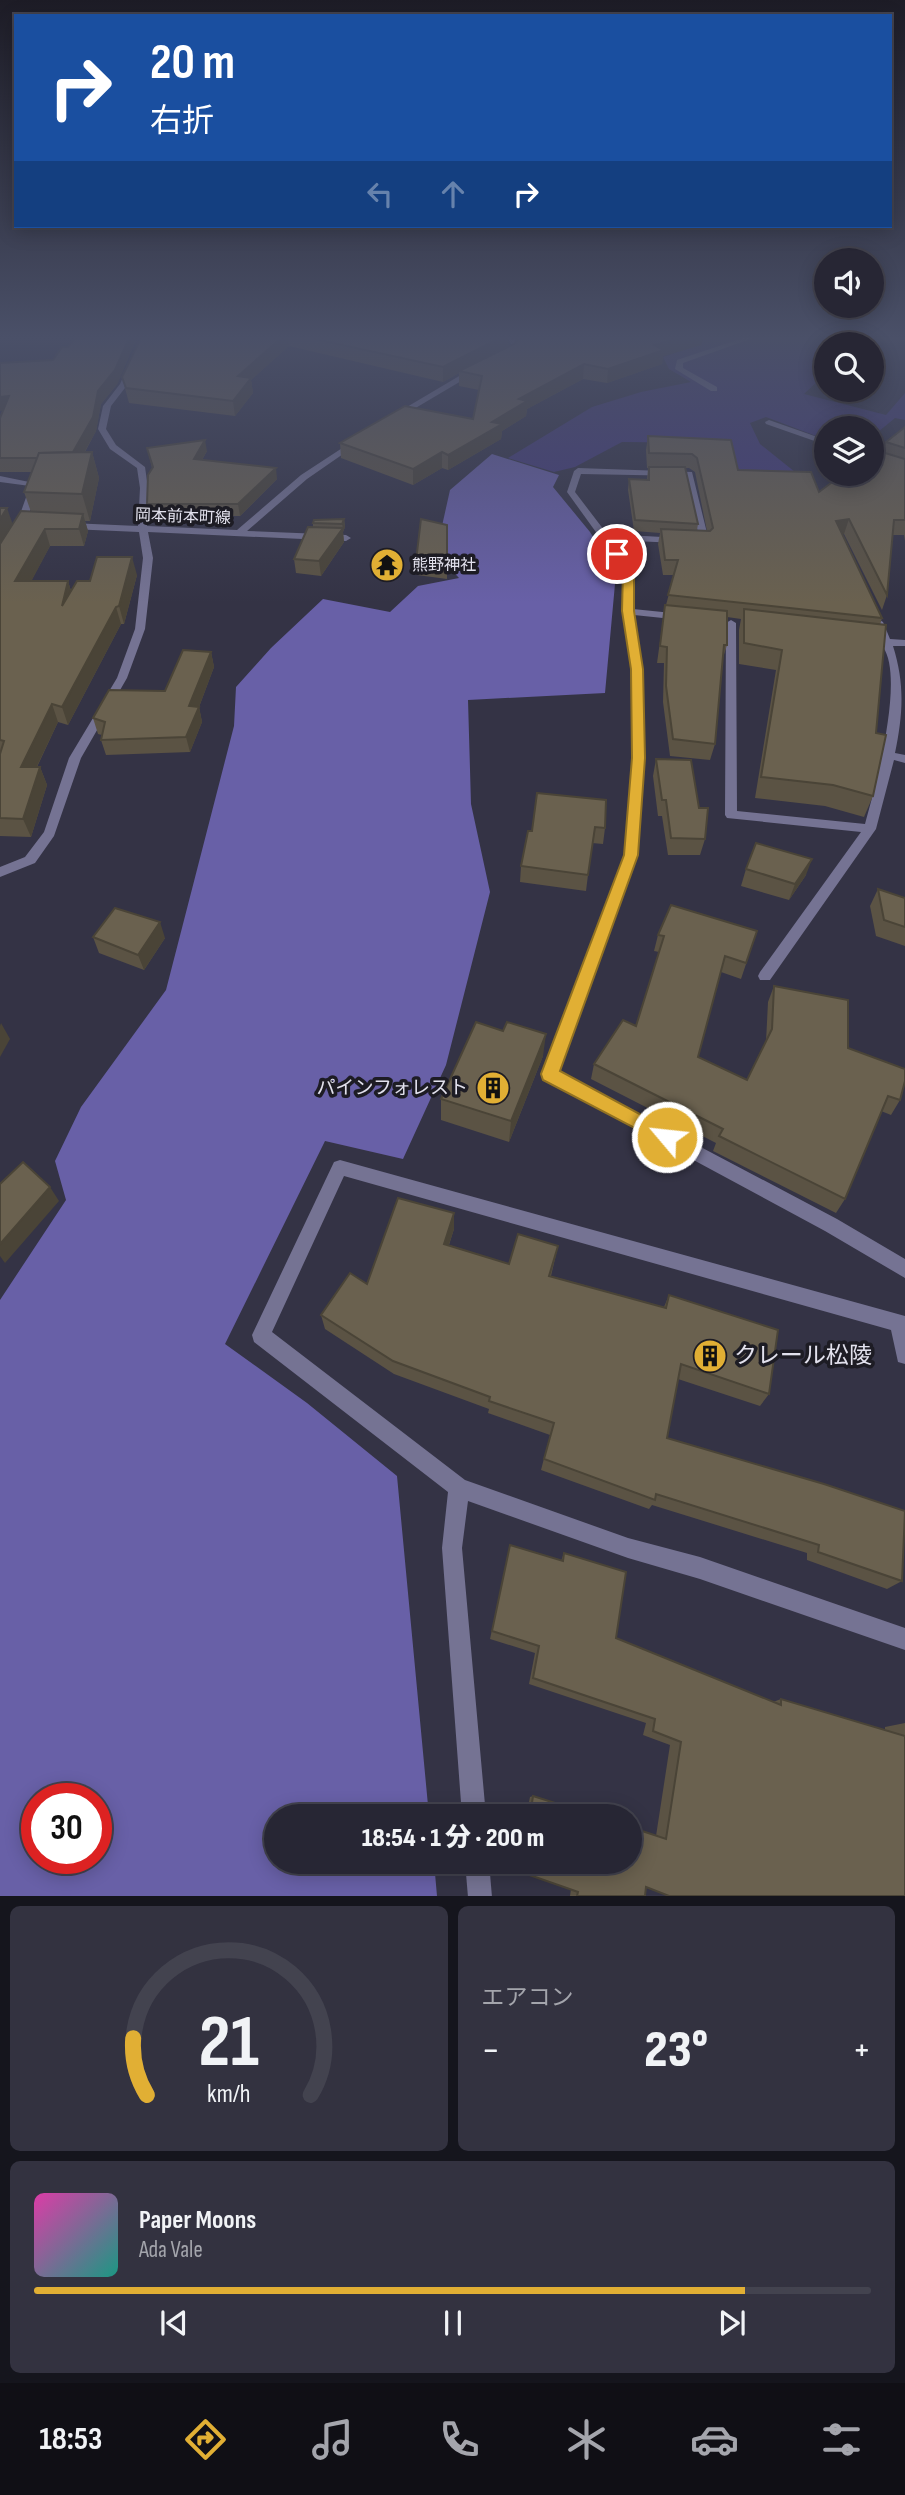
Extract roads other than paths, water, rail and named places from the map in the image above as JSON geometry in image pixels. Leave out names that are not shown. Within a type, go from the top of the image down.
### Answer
[{"type":"street","points":[[0,872],[30,860],[50,834],[75,758],[122,678],[140,629],[148,558],[141,518],[144,488],[141,467],[113,447],[103,426]]},
{"type":"street","points":[[781,426],[814,439]]},
{"type":"street","name":"岡本前本町線","points":[[57,526],[239,533],[304,477],[364,436]]},
{"type":"street","points":[[606,537],[704,541],[689,474],[578,471],[571,492],[629,571],[628,611],[637,669],[638,733],[631,855],[550,1074],[831,1225],[905,1269]]},
{"type":"street","points":[[0,480],[35,484],[19,527],[34,524]]},
{"type":"street","points":[[239,533],[346,538]]},
{"type":"street","points":[[765,976],[870,829],[888,755],[896,706],[897,675],[887,643],[871,608]]},
{"type":"street","points":[[628,611],[692,619]]},
{"type":"street","points":[[718,622],[744,625]]},
{"type":"street","points":[[731,623],[730,815],[870,829]]},
{"type":"street","points":[[874,641],[905,643]]},
{"type":"street","points":[[888,755],[905,759]]},
{"type":"street","points":[[905,1355],[901,1324],[340,1167],[261,1335],[459,1488],[628,1548],[700,1568],[905,1639]]},
{"type":"street","points":[[459,1488],[452,1548],[473,1804]]},
{"type":"street","points":[[478,1874],[480,1896]]},
{"type":"place","name":"熊野神社","points":[[387,565]]},
{"type":"place","name":"パインフォレスト","points":[[493,1088]]},
{"type":"place","name":"クレール松陵","points":[[710,1356]]}]
